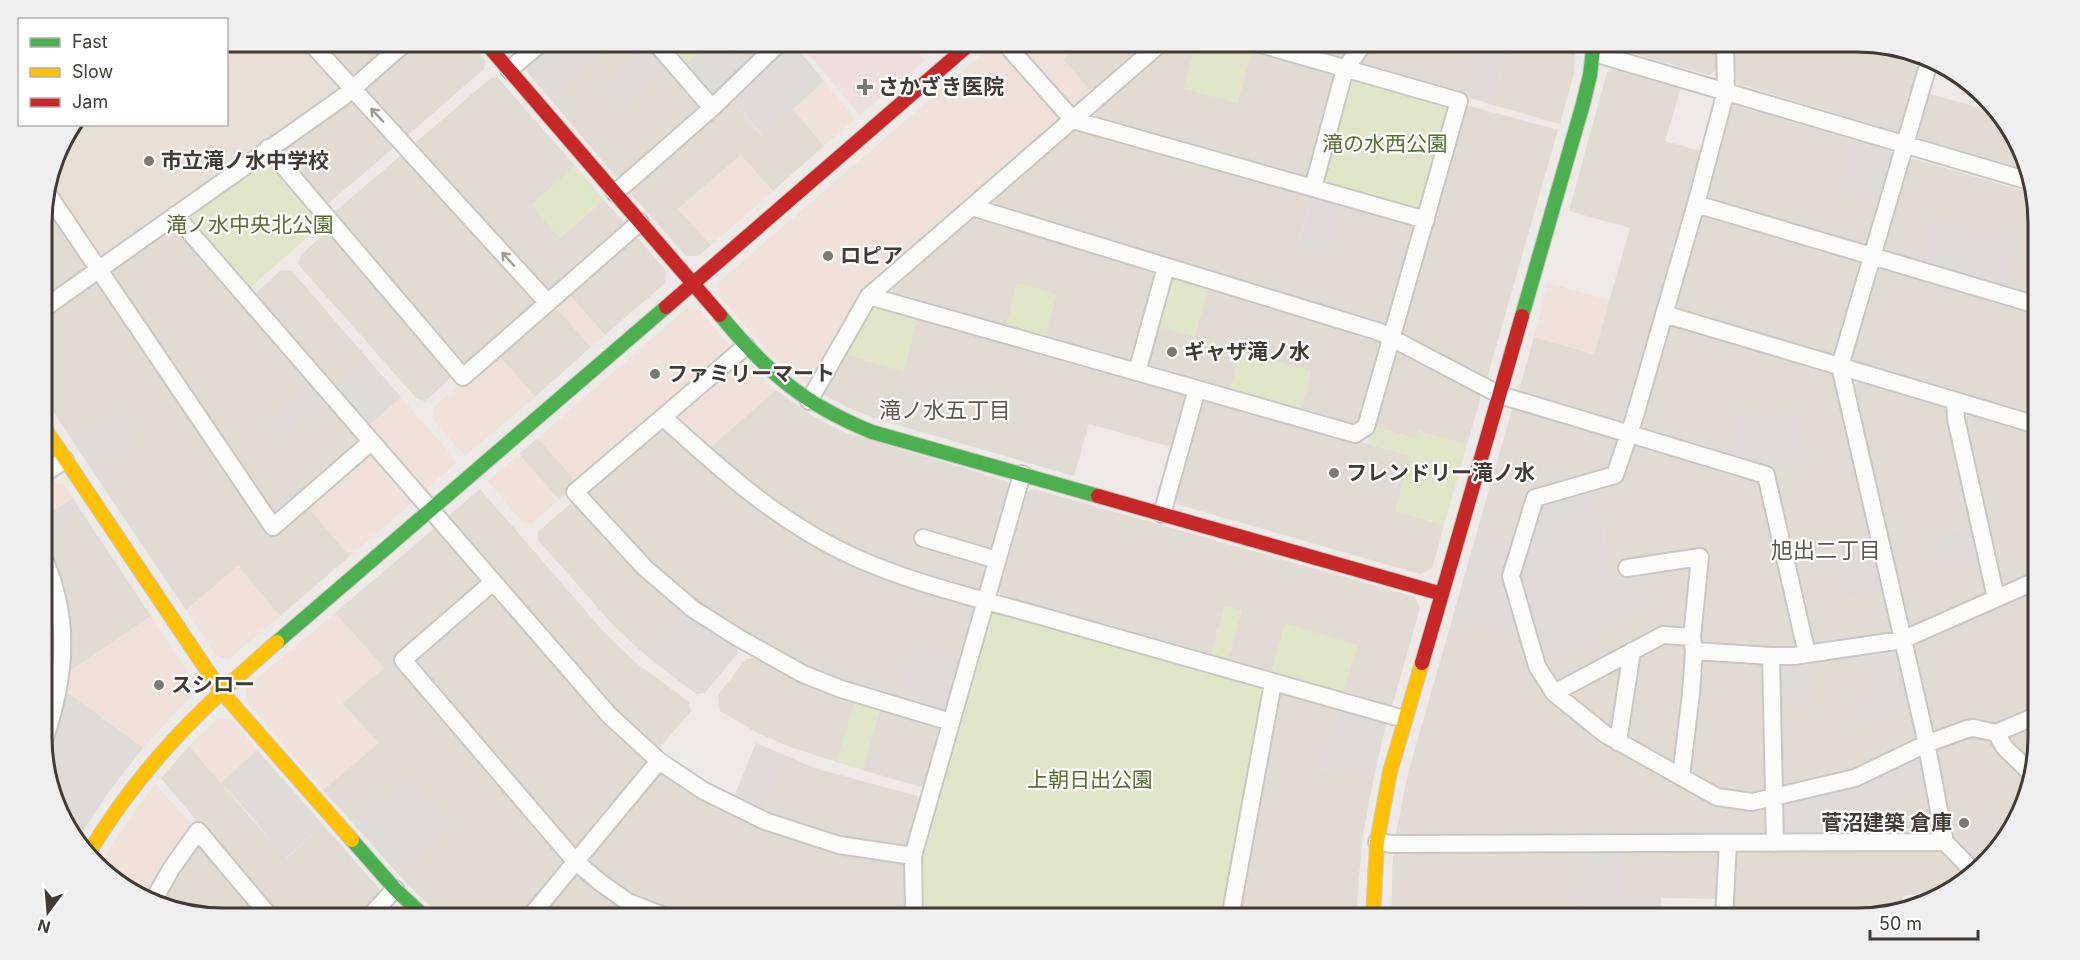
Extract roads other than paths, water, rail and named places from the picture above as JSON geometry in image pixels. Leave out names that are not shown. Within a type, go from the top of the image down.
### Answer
[{"type":"street","points":[[319,52],[548,303]]},
{"type":"street","points":[[53,302],[352,89],[395,52]]},
{"type":"street","points":[[494,52],[746,346],[775,375],[809,401],[835,416],[872,432],[1442,594]]},
{"type":"street","points":[[510,70],[531,52]]},
{"type":"street","points":[[664,52],[712,108]]},
{"type":"street","points":[[615,193],[712,108],[770,52]]},
{"type":"street","points":[[93,846],[115,810],[148,769],[221,691],[960,52]]},
{"type":"street","points":[[1013,52],[1073,120],[1426,220]]},
{"type":"street","points":[[809,401],[869,296],[1151,52]]},
{"type":"street","points":[[869,296],[1355,434],[1366,427],[1459,101],[1287,52]]},
{"type":"street","points":[[1313,188],[1346,69],[1358,52]]},
{"type":"street","points":[[1374,907],[1377,842],[1390,772],[1583,104],[1593,52]]},
{"type":"street","points":[[1609,52],[1726,91],[2022,179]]},
{"type":"street","points":[[1725,52],[1726,91],[1696,204],[1615,475],[1535,498],[1511,576],[1537,666],[1554,693],[1605,734],[1703,790],[1725,799],[1752,801],[1773,798],[1855,778],[1926,744],[1967,729],[1974,728],[1996,733],[2028,719]]},
{"type":"street","points":[[1927,68],[1840,366],[1926,744],[1945,842],[1968,866]]},
{"type":"street","points":[[268,148],[463,376],[640,222]]},
{"type":"street","points":[[54,203],[273,526],[371,442]]},
{"type":"street","points":[[1696,204],[2028,302]]},
{"type":"street","points":[[972,207],[1380,332],[1500,395],[1766,475],[1807,654]]},
{"type":"street","points":[[175,215],[609,715],[659,761],[704,790],[765,821],[839,845],[913,856]]},
{"type":"street","points":[[1137,372],[1166,267]]},
{"type":"street","points":[[1664,314],[2028,422]]},
{"type":"street","points":[[746,346],[575,492],[645,568],[693,609],[737,638],[803,674],[841,689],[951,722]]},
{"type":"street","points":[[1162,514],[1197,389]]},
{"type":"street","points":[[1955,401],[1956,419],[1996,598]]},
{"type":"street","points":[[663,417],[729,476],[788,520],[853,556],[920,581],[985,601],[1404,719]]},
{"type":"street","points":[[53,440],[221,691],[395,889],[415,908]]},
{"type":"street","points":[[53,468],[65,459]]},
{"type":"street","points":[[914,908],[913,856],[1022,474]]},
{"type":"street","points":[[923,538],[997,560]]},
{"type":"street","points":[[1627,568],[1700,557],[1691,693],[1681,777]]},
{"type":"street","points":[[493,582],[403,660],[575,861],[621,897],[646,908]]},
{"type":"street","points":[[52,583],[62,616],[63,639],[56,702],[52,715]]},
{"type":"street","points":[[1554,693],[1663,635],[1693,644],[1771,656],[1795,656],[1902,640],[2028,584]]},
{"type":"street","points":[[1618,741],[1632,651]]},
{"type":"street","points":[[1771,656],[1775,843]]},
{"type":"street","points":[[1232,907],[1274,683]]},
{"type":"street","points":[[1996,733],[2005,748],[2025,767]]},
{"type":"street","points":[[537,908],[659,761]]},
{"type":"street","points":[[157,894],[171,869],[198,831],[263,908]]},
{"type":"street","points":[[1377,842],[1392,844],[1945,842]]},
{"type":"street","points":[[1725,907],[1728,843]]},
{"type":"street","points":[[377,908],[395,889]]},
{"type":"place","name":"さかざき医院","points":[[865,87]]},
{"type":"place","name":"市立滝ノ水中学校","points":[[149,161]]},
{"type":"place","name":"ロピア","points":[[828,256]]},
{"type":"place","name":"ギャザ滝ノ水","points":[[1172,352]]},
{"type":"place","name":"ファミリーマート","points":[[655,374]]},
{"type":"place","name":"フレンドリー滝ノ水","points":[[1334,473]]},
{"type":"place","name":"スシロー","points":[[159,685]]},
{"type":"place","name":"菅沼建築 倉庫","points":[[1964,823]]},
{"type":"district","name":"滝ノ水五丁目","points":[[945,410]]},
{"type":"district","name":"旭出二丁目","points":[[1826,550]]},
{"type":"park label","name":"滝の水西公園","points":[[1385,144]]},
{"type":"park label","name":"滝ノ水中央北公園","points":[[250,225]]},
{"type":"park label","name":"上朝日出公園","points":[[1090,780]]}]
